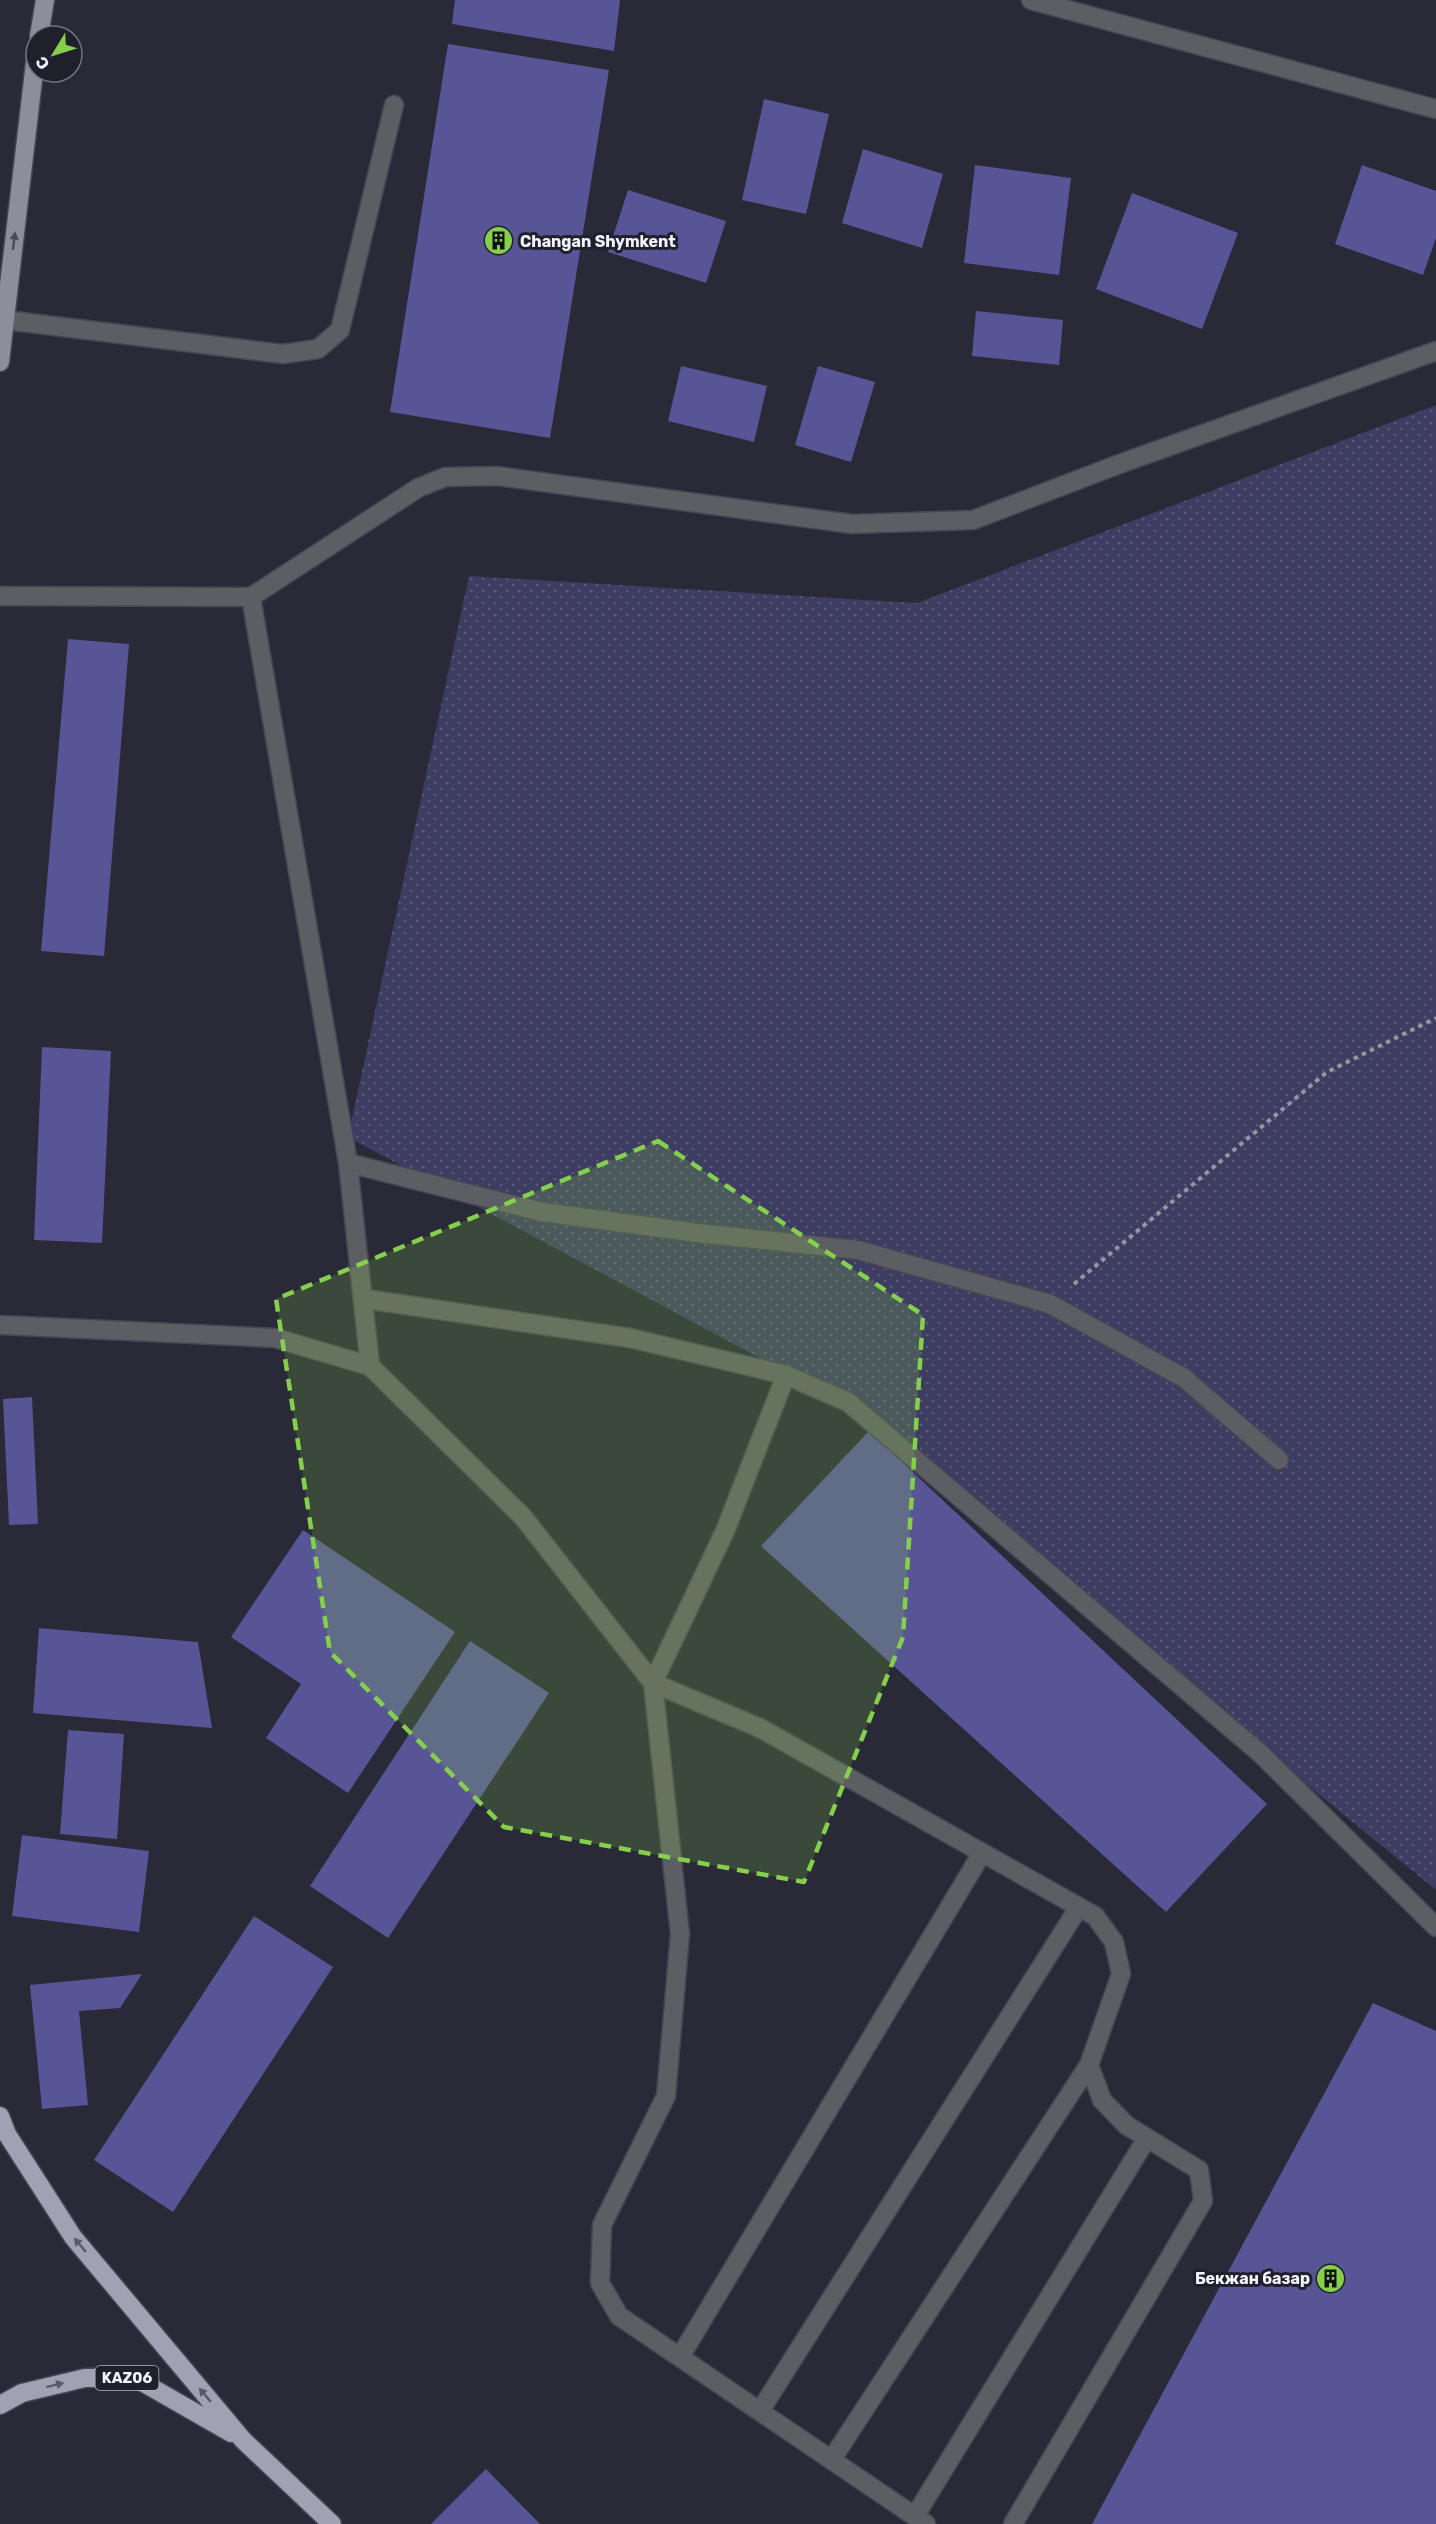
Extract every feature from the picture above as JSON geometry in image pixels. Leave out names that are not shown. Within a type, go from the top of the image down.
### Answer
[{"type":"highway","points":[[0,2116],[7,2134],[73,2238],[243,2440]]},
{"type":"highway","name":"KАZ06","points":[[0,2405],[22,2393],[85,2378],[135,2378],[243,2440],[332,2524]]},
{"type":"main road","points":[[41,24],[45,0]]},
{"type":"main road","points":[[0,362],[33,84]]},
{"type":"street","points":[[1031,0],[1436,109]]},
{"type":"street","points":[[5,320],[283,354],[318,349],[340,330],[393,105]]},
{"type":"street","points":[[0,596],[251,597],[418,488],[445,477],[497,476],[852,524],[973,520],[1122,463],[1436,351]]},
{"type":"street","points":[[251,597],[348,1163],[365,1299],[370,1366]]},
{"type":"street","points":[[348,1163],[542,1212],[699,1233],[858,1250],[1050,1304],[1184,1378],[1280,1460]]},
{"type":"street","points":[[365,1299],[630,1338],[786,1375],[848,1402],[1261,1754],[1436,1927]]},
{"type":"street","points":[[0,1325],[275,1338],[370,1366],[523,1517],[653,1683],[760,1728],[1095,1916],[1114,1942],[1121,1974],[1089,2065],[832,2459]]},
{"type":"street","points":[[786,1375],[725,1532],[653,1683],[680,1934],[666,2096],[602,2225],[600,2283],[619,2316],[920,2520],[1147,2138]]},
{"type":"street","points":[[680,2357],[982,1853]]},
{"type":"street","points":[[760,2411],[1078,1907]]},
{"type":"street","points":[[1013,2524],[1203,2201],[1199,2170],[1126,2125],[1102,2100],[1089,2065]]},
{"type":"path","points":[[1050,1304],[1327,1072],[1436,1018]]},
{"type":"highlighted area","points":[[658,1141],[923,1315],[903,1637],[804,1882],[504,1827],[330,1652],[276,1299]]},
{"type":"shaded area","points":[[1436,405],[1436,1890],[829,1395],[348,1137],[469,576],[917,603]]},
{"type":"building","points":[[455,0],[620,0],[614,51],[452,24]]},
{"type":"building","name":"Changan Shymkent","points":[[448,44],[609,70],[550,438],[390,412]]},
{"type":"building","points":[[764,99],[829,114],[806,214],[742,200]]},
{"type":"building","points":[[863,149],[943,174],[922,248],[842,223]]},
{"type":"building","points":[[975,165],[1071,178],[1059,275],[964,263]]},
{"type":"building","points":[[1362,165],[1436,191],[1436,238],[1423,275],[1335,244]]},
{"type":"building","points":[[628,190],[726,221],[706,283],[608,252]]},
{"type":"building","points":[[1132,193],[1238,233],[1202,329],[1096,289]]},
{"type":"building","points":[[976,311],[1063,320],[1059,365],[972,356]]},
{"type":"building","points":[[681,366],[767,386],[754,442],[668,421]]},
{"type":"building","points":[[818,366],[875,382],[851,462],[795,445]]},
{"type":"building","points":[[68,639],[129,644],[104,956],[41,951]]},
{"type":"building","points":[[42,1047],[111,1051],[102,1243],[34,1240]]},
{"type":"building","points":[[32,1397],[38,1524],[9,1525],[3,1399]]},
{"type":"building","points":[[869,1431],[1267,1804],[1166,1912],[761,1546]]},
{"type":"building","points":[[303,1530],[455,1632],[348,1793],[266,1738],[301,1684],[231,1637]]},
{"type":"building","points":[[39,1628],[198,1642],[212,1728],[33,1713]]},
{"type":"building","points":[[470,1641],[549,1693],[388,1938],[310,1886]]},
{"type":"building","points":[[68,1730],[124,1734],[117,1839],[60,1834]]},
{"type":"building","points":[[22,1835],[149,1851],[139,1932],[12,1916]]},
{"type":"building","points":[[254,1916],[333,1967],[173,2212],[94,2160]]},
{"type":"building","points":[[142,1974],[120,2008],[79,2011],[88,2105],[42,2109],[30,1985]]},
{"type":"building","name":"Бекжан базар","points":[[1373,2003],[1436,2031],[1436,2524],[1092,2524]]},
{"type":"building","points":[[486,2469],[540,2524],[431,2524]]},
{"type":"place","name":"Changan Shymkent","points":[[499,241]]},
{"type":"place","name":"Бекжан базар","points":[[1331,2278]]}]
